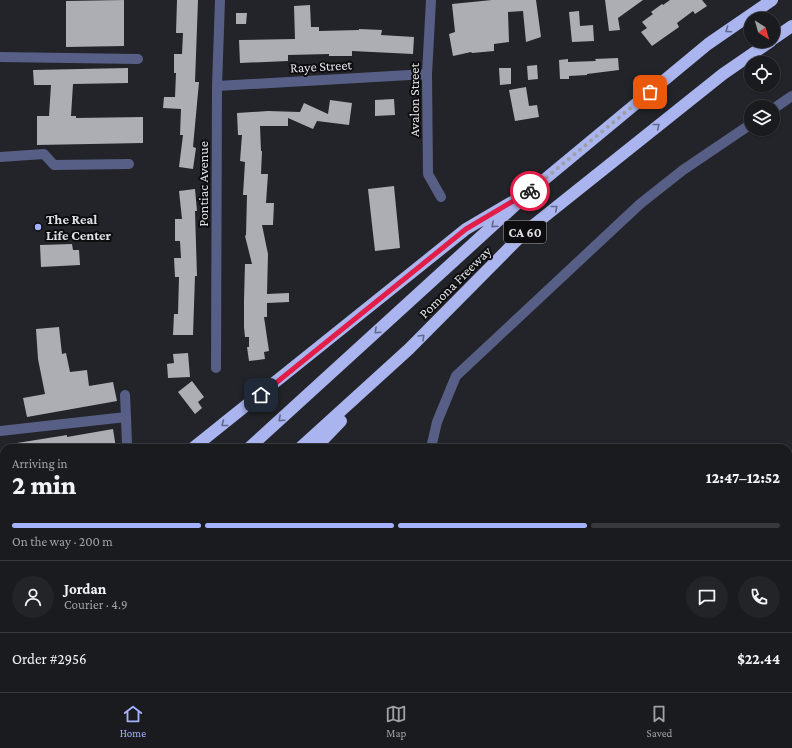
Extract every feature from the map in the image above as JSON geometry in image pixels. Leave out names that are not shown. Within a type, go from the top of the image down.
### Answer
[{"type":"highway","name":"Pomona Freeway","points":[[253,444],[533,189],[708,44],[772,0]]},
{"type":"highway","name":"Pomona Freeway","points":[[780,34],[792,26]]},
{"type":"highway","name":"Pomona Freeway","points":[[304,444],[410,349],[525,232],[723,74],[760,48]]},
{"type":"highway","points":[[198,444],[466,229],[533,189]]},
{"type":"highway","points":[[319,444],[410,349]]},
{"type":"street","name":"Pontiac Avenue","points":[[216,368],[217,86],[220,0]]},
{"type":"street","name":"Avalon Street","points":[[431,0],[427,74],[428,174],[441,197]]},
{"type":"street","points":[[0,57],[138,59]]},
{"type":"street","name":"Raye Street","points":[[217,86],[427,74]]},
{"type":"street","points":[[780,104],[792,96]]},
{"type":"street","points":[[432,444],[437,422],[456,376],[640,204],[683,170],[744,129]]},
{"type":"street","points":[[0,157],[44,154],[54,165],[129,164]]},
{"type":"street","points":[[125,395],[127,444]]},
{"type":"street","points":[[0,431],[126,416]]},
{"type":"building","points":[[124,0],[124,46],[66,47],[66,1]]},
{"type":"building","points":[[177,0],[198,0],[195,82],[199,82],[193,147],[196,148],[193,169],[179,167],[183,135],[180,135],[181,109],[163,108],[164,97],[175,97],[176,73],[174,73],[174,54],[182,54],[183,33],[176,33]]},
{"type":"building","points":[[492,0],[536,0],[541,37],[526,42],[523,11],[508,12],[509,42],[494,44],[494,51],[471,52],[453,56],[449,34],[455,32],[452,4]]},
{"type":"building","points":[[605,0],[643,0],[618,18],[620,30],[609,31]]},
{"type":"building","points":[[670,0],[702,0],[707,6],[695,14],[693,11],[677,23],[679,27],[652,46],[641,32],[647,28],[642,22],[653,14],[651,12]]},
{"type":"building","points":[[310,5],[311,27],[319,27],[319,31],[359,29],[382,30],[381,35],[414,37],[413,54],[352,51],[352,56],[329,56],[329,54],[288,55],[288,61],[240,63],[239,40],[295,39],[294,6]]},
{"type":"building","points":[[579,11],[580,26],[593,25],[594,41],[572,42],[569,12]]},
{"type":"building","points":[[236,13],[247,13],[246,24],[236,24]]},
{"type":"building","points":[[618,58],[619,70],[569,76],[569,79],[560,79],[559,60],[568,59],[568,62],[596,61],[595,59]]},
{"type":"building","points":[[537,65],[538,79],[528,80],[527,66]]},
{"type":"building","points":[[128,68],[128,83],[73,84],[71,116],[76,116],[76,118],[143,117],[143,143],[37,145],[37,116],[49,116],[51,85],[34,85],[33,70]]},
{"type":"building","points":[[499,68],[511,68],[511,84],[500,85]]},
{"type":"building","points":[[526,87],[529,106],[537,105],[539,117],[515,121],[509,90]]},
{"type":"building","points":[[394,99],[395,115],[375,116],[375,100]]},
{"type":"building","points":[[330,100],[352,103],[349,125],[317,121],[313,129],[288,118],[288,126],[260,126],[262,151],[261,174],[268,174],[266,203],[274,203],[273,225],[262,225],[268,254],[267,294],[289,293],[289,302],[267,303],[267,317],[264,317],[269,351],[264,352],[265,359],[249,361],[247,347],[249,347],[249,337],[245,337],[244,327],[245,264],[252,264],[245,236],[247,195],[243,195],[245,162],[240,161],[242,135],[238,135],[237,113],[268,111],[300,112],[304,103],[328,114]]},
{"type":"building","points":[[394,186],[400,248],[375,251],[368,189]]},
{"type":"building","points":[[195,189],[197,211],[195,211],[197,276],[195,276],[193,335],[173,335],[174,314],[178,314],[179,277],[175,277],[174,258],[181,258],[180,241],[175,241],[175,219],[182,219],[179,191]]},
{"type":"building","points":[[72,244],[73,250],[79,250],[80,265],[41,267],[40,245]]},
{"type":"building","points":[[59,327],[62,354],[66,353],[70,372],[87,370],[89,386],[113,382],[117,401],[27,417],[23,398],[45,394],[38,359],[36,329]]},
{"type":"building","points":[[188,353],[190,377],[168,378],[167,364],[174,363],[173,354]]},
{"type":"building","points":[[192,381],[204,397],[198,402],[202,408],[195,414],[178,392]]},
{"type":"building","points":[[113,429],[115,444],[17,443],[67,435],[67,437]]},
{"type":"way so far","points":[[530,191],[650,92]]},
{"type":"place","name":"The Real Life Center","points":[[38,227]]},
{"type":"route","points":[[261,395],[466,229],[530,191]]}]
